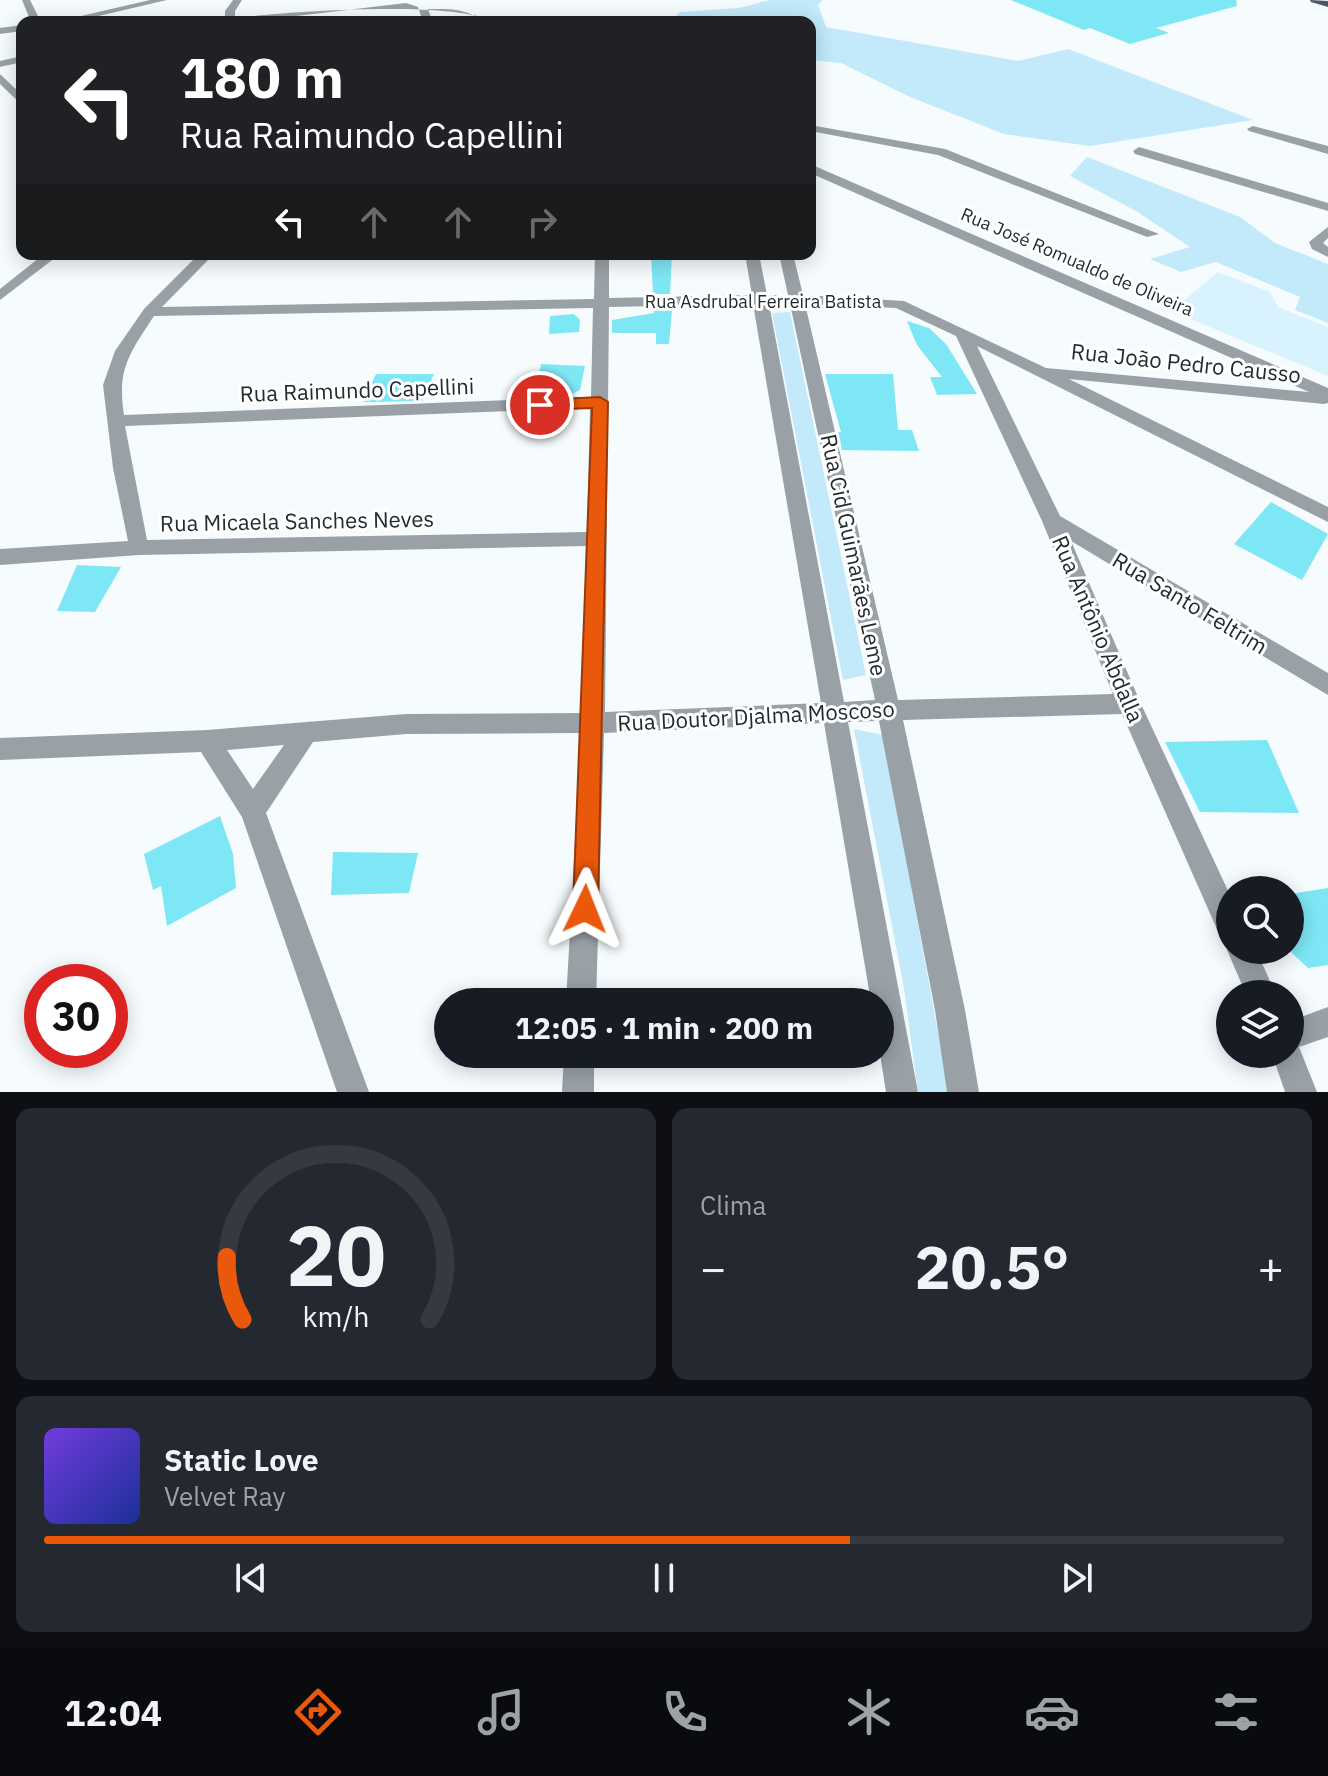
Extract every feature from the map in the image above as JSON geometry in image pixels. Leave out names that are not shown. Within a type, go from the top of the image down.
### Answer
[{"type":"main road","points":[[1314,0],[1328,4]]},
{"type":"street","points":[[88,16],[163,0]]},
{"type":"street","points":[[257,16],[324,5],[398,0],[413,1],[422,6],[465,9],[483,16]]},
{"type":"street","points":[[422,6],[426,16]]},
{"type":"street","points":[[0,77],[16,94]]},
{"type":"street","points":[[816,129],[941,152],[1152,234]]},
{"type":"street","points":[[1253,129],[1328,150]]},
{"type":"street","points":[[1139,151],[1328,207]]},
{"type":"street","name":"Rua José Romualdo de Oliveira","points":[[816,171],[1240,355],[1328,397]]},
{"type":"street","points":[[1328,231],[1316,242],[1328,253]]},
{"type":"street","points":[[1,294],[45,260]]},
{"type":"street","points":[[139,548],[111,385],[123,351],[149,312],[200,260]]},
{"type":"street","points":[[582,988],[593,723],[602,260]]},
{"type":"street","name":"Rua Cid Guimarães Leme","points":[[753,260],[902,1092]]},
{"type":"street","name":"Rua Cid Guimarães Leme","points":[[788,260],[889,710],[950,1010],[963,1092]]},
{"type":"street","name":"Rua Asdrubal Ferreira Batista","points":[[149,312],[798,299],[899,304],[1328,515]]},
{"type":"street","name":"Rua Antônio Abdalla","points":[[963,333],[1052,521],[1129,704],[1216,895]]},
{"type":"street","points":[[1240,355],[1248,381],[1243,390]]},
{"type":"street","name":"Rua João Pedro Causso","points":[[1039,371],[1328,397]]},
{"type":"street","name":"Rua Raimundo Capellini","points":[[115,421],[600,402]]},
{"type":"street","name":"Rua Santo Feltrim","points":[[1052,521],[1328,685]]},
{"type":"street","name":"Rua Micaela Sanches Neves","points":[[0,557],[139,548],[595,539]]},
{"type":"street","name":"Rua Doutor Djalma Moscoso","points":[[0,749],[207,741],[406,724],[593,723],[889,710],[1129,704]]},
{"type":"street","points":[[253,811],[305,734]]},
{"type":"street","points":[[207,741],[253,811],[353,1092]]},
{"type":"street","points":[[1304,1031],[1328,1022]]},
{"type":"street","points":[[578,1092],[579,1068]]},
{"type":"street","points":[[1292,1068],[1301,1092]]},
{"type":"shaded area","points":[[770,0],[823,0],[818,5],[826,27],[1018,61],[1068,49],[1253,120],[1090,146],[1004,134],[910,97],[841,63],[816,61],[816,16],[676,16],[679,12],[739,8]]},
{"type":"shaded area","points":[[1087,157],[1240,217],[1275,243],[1328,264],[1328,323],[1295,310],[1300,297],[1216,262],[1181,272],[1150,259],[1190,247],[1136,211],[1070,176]]},
{"type":"shaded area","points":[[1218,272],[1270,292],[1278,307],[1328,327],[1328,376],[1171,311]]},
{"type":"shaded area","points":[[790,312],[866,675],[843,680],[772,313]]},
{"type":"shaded area","points":[[854,729],[883,735],[949,1092],[918,1092],[904,988]]},
{"type":"building","points":[[1011,0],[1236,0],[1237,6],[1156,28],[1169,33],[1130,44],[1090,28],[1084,30]]},
{"type":"building","points":[[651,260],[672,260],[670,294],[653,294]]},
{"type":"building","points":[[654,309],[672,310],[669,344],[656,344],[656,333],[612,333],[612,320],[654,313]]},
{"type":"building","points":[[574,314],[580,320],[579,332],[549,334],[550,316]]},
{"type":"building","points":[[907,321],[929,328],[946,344],[977,394],[937,395],[930,377],[942,377],[917,345]]},
{"type":"building","points":[[541,364],[585,366],[580,390],[570,395],[535,396]]},
{"type":"building","points":[[376,374],[434,374],[422,401],[363,402]]},
{"type":"building","points":[[825,374],[893,374],[898,430],[912,430],[919,451],[842,450],[838,432],[841,432]]},
{"type":"building","points":[[1271,502],[1328,534],[1302,580],[1234,544]]},
{"type":"building","points":[[77,565],[121,567],[95,612],[57,611]]},
{"type":"building","points":[[1267,740],[1299,813],[1200,812],[1165,742]]},
{"type":"building","points":[[220,816],[233,854],[236,888],[167,926],[161,886],[153,890],[144,854]]},
{"type":"building","points":[[333,852],[418,853],[409,893],[331,895]]},
{"type":"building","points":[[1328,888],[1328,965],[1308,968],[1304,964],[1304,892]]},
{"type":"route","points":[[540,405],[600,402],[593,723],[585,909]]}]
